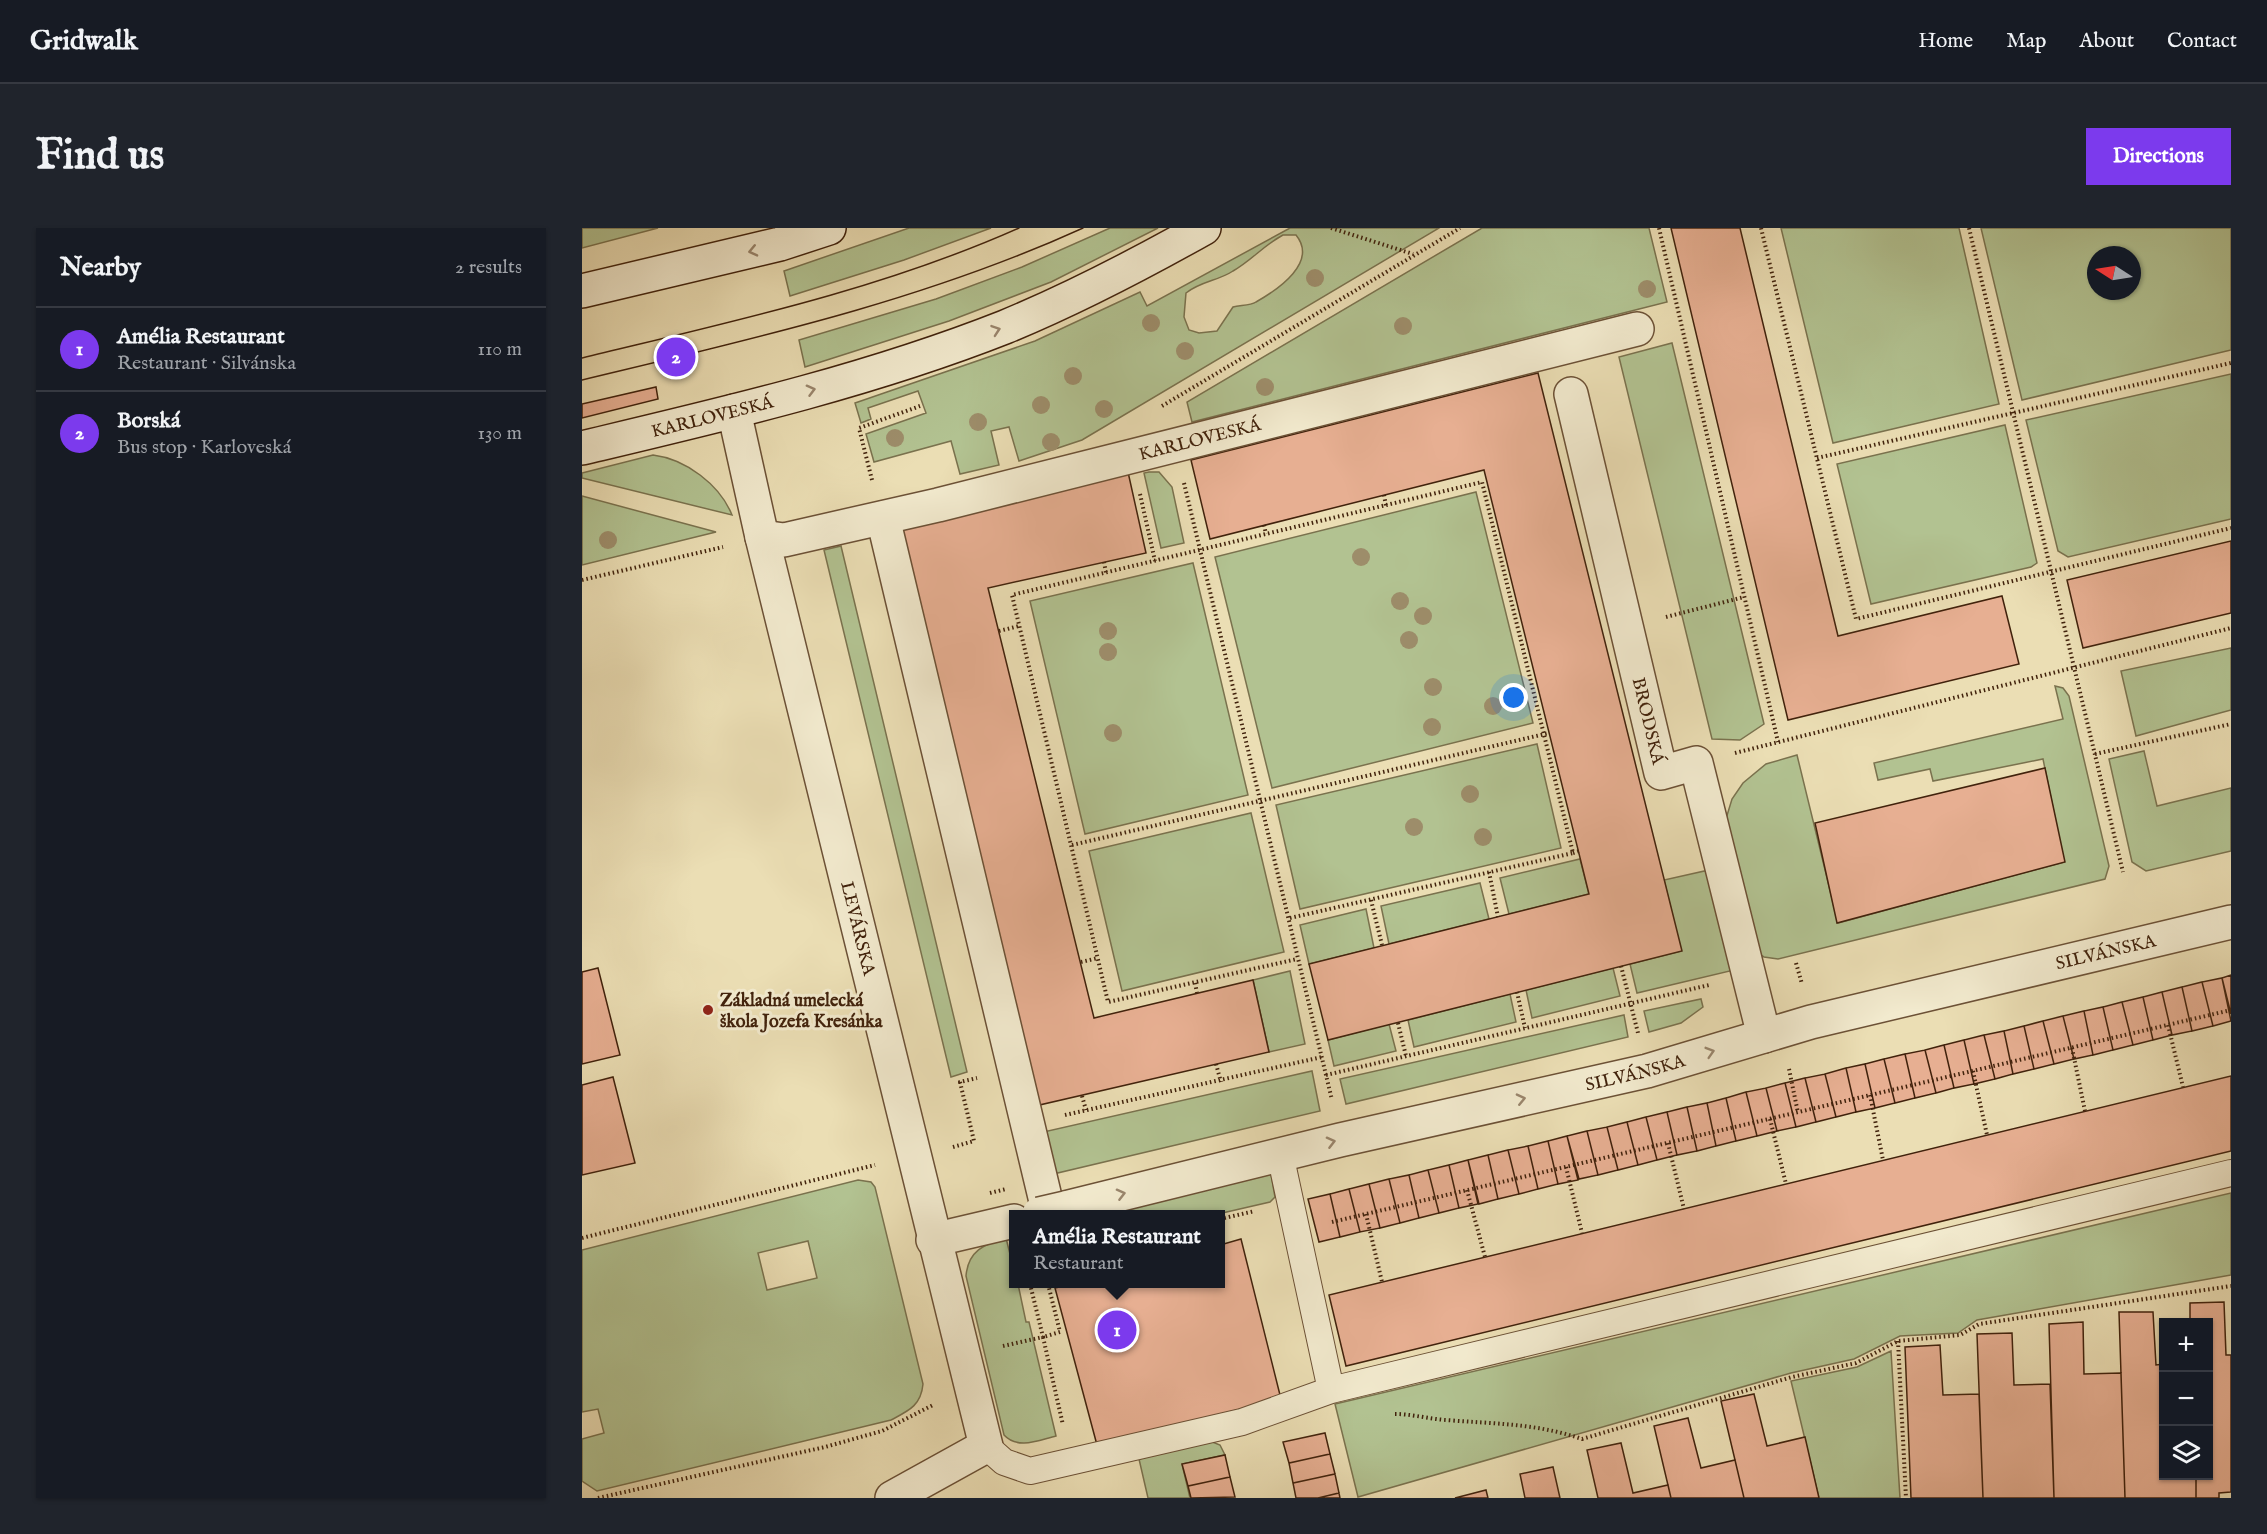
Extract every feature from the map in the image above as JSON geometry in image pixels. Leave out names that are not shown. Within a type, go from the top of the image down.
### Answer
[{"type":"street","points":[[582,291],[780,244],[829,228]]},
{"type":"street","name":"KARLOVESKÁ","points":[[582,448],[864,376],[1006,326],[1150,259],[1204,228]]},
{"type":"street","name":"KARLOVESKÁ","points":[[762,537],[784,540],[884,518],[1637,329]]},
{"type":"street","name":"BRODSKÁ","points":[[1571,394],[1661,773],[1696,763],[1764,1036]]},
{"type":"street","name":"LEVÁRSKA","points":[[734,411],[762,537],[933,1240],[986,1446]]},
{"type":"street","points":[[884,518],[1026,1123],[1050,1210]]},
{"type":"street","name":"SILVÁNSKA","points":[[1059,1210],[1280,1154],[1647,1071],[1811,1022],[2231,922]]},
{"type":"street","points":[[933,1240],[1004,1223]]},
{"type":"street","points":[[892,1498],[986,1446]]},
{"type":"lane","points":[[1280,1154],[1331,1390]]},
{"type":"lane","points":[[986,1446],[1004,1462],[1030,1471],[1242,1422],[1331,1390],[2231,1173]]},
{"type":"path","points":[[1330,228],[1413,255]]},
{"type":"path","points":[[1155,561],[1131,455],[1163,404],[1460,228]]},
{"type":"path","points":[[1659,228],[1778,742],[2231,628]]},
{"type":"path","points":[[1761,228],[1856,620],[2231,528]]},
{"type":"path","points":[[1969,228],[2123,872]]},
{"type":"path","points":[[1817,458],[2231,363]]},
{"type":"path","points":[[1163,404],[1202,549],[1333,1108]]},
{"type":"path","points":[[884,518],[859,428],[920,406]]},
{"type":"path","points":[[1297,959],[1108,1002],[1012,595],[1482,482],[1547,733],[1573,853]]},
{"type":"path","points":[[1384,495],[1386,506]]},
{"type":"path","points":[[1264,525],[1266,534]]},
{"type":"path","points":[[582,580],[762,537]]},
{"type":"path","points":[[1104,562],[1106,573]]},
{"type":"path","points":[[1626,627],[1744,597]]},
{"type":"path","points":[[999,631],[1019,626]]},
{"type":"path","points":[[2095,754],[2231,724]]},
{"type":"path","points":[[1072,845],[1547,733]]},
{"type":"path","points":[[1290,918],[1579,852]]},
{"type":"path","points":[[1489,872],[1498,916]]},
{"type":"path","points":[[1371,900],[1383,945]]},
{"type":"path","points":[[1081,962],[1098,958]]},
{"type":"path","points":[[1796,963],[1804,993]]},
{"type":"path","points":[[1622,966],[1638,1035]]},
{"type":"path","points":[[1195,982],[1197,993]]},
{"type":"path","points":[[1326,1075],[1711,984]]},
{"type":"path","points":[[1517,992],[1525,1028]]},
{"type":"path","points":[[1297,1230],[2231,1010]]},
{"type":"path","points":[[1398,1023],[1406,1056]]},
{"type":"path","points":[[2168,1025],[2183,1087]]},
{"type":"path","points":[[2072,1048],[2085,1111]]},
{"type":"path","points":[[1026,1123],[1221,1082],[1322,1057]]},
{"type":"path","points":[[1216,1064],[1221,1082]]},
{"type":"path","points":[[1973,1071],[1987,1135]]},
{"type":"path","points":[[1789,1073],[1798,1113]]},
{"type":"path","points":[[1870,1095],[1883,1160]]},
{"type":"path","points":[[1082,1096],[1086,1110]]},
{"type":"path","points":[[954,1146],[975,1141],[965,1102]]},
{"type":"path","points":[[1770,1119],[1786,1184]]},
{"type":"path","points":[[1668,1143],[1684,1209]]},
{"type":"path","points":[[582,1238],[913,1155]]},
{"type":"path","points":[[1566,1167],[1582,1233]]},
{"type":"path","points":[[1467,1190],[1485,1257]]},
{"type":"path","points":[[1366,1214],[1382,1282]]},
{"type":"path","points":[[1385,1414],[1518,1423],[1551,1428],[1582,1439],[1792,1377],[1856,1362],[1898,1341],[1960,1335],[1979,1324],[2231,1286]]},
{"type":"path","points":[[1031,1288],[1065,1435]]},
{"type":"path","points":[[994,1348],[1060,1332],[1049,1288]]},
{"type":"path","points":[[1051,1296],[1056,1294]]},
{"type":"path","points":[[1898,1341],[1906,1498]]},
{"type":"path","points":[[598,1498],[836,1444],[882,1431],[933,1405]]},
{"type":"green space","points":[[582,228],[658,228],[582,248]]},
{"type":"green space","points":[[909,228],[991,228],[904,260],[790,296],[784,271]]},
{"type":"green space","points":[[1110,228],[1158,228],[1051,282],[949,321],[805,367],[799,340],[936,299],[1022,267]]},
{"type":"green space","points":[[1290,228],[1439,228],[1082,440],[1019,461],[1009,427],[991,431],[999,465],[960,474],[951,441],[874,462],[866,434],[926,413],[918,391],[868,408],[871,419],[861,423],[855,403],[1035,341],[1140,292],[1147,306]],"holes":[[[1283,235],[1296,235],[1302,245],[1302,255],[1299,265],[1285,282],[1254,303],[1233,307],[1217,331],[1199,333],[1189,330],[1184,317],[1186,293],[1233,271]]]},
{"type":"green space","points":[[1482,228],[1649,228],[1667,302],[1192,422],[1187,402]]},
{"type":"green space","points":[[1781,228],[1959,228],[1999,404],[1833,443]]},
{"type":"green space","points":[[1981,228],[2231,228],[2231,350],[2022,400]]},
{"type":"green space","points":[[1672,343],[1764,724],[1740,740],[1712,739],[1619,357]]},
{"type":"green space","points":[[2231,374],[2231,519],[2068,557],[2058,551],[2026,420]]},
{"type":"green space","points":[[2005,425],[2037,563],[2031,567],[1871,604],[1837,464]]},
{"type":"green space","points":[[653,455],[678,462],[700,475],[727,504],[732,515],[582,478],[582,473]]},
{"type":"green space","points":[[1159,472],[1172,487],[1184,543],[1161,548],[1144,473]]},
{"type":"green space","points":[[1476,492],[1533,723],[1272,788],[1215,557]]},
{"type":"green space","points":[[582,496],[716,532],[582,565]]},
{"type":"green space","points":[[841,546],[967,1072],[951,1077],[824,550]]},
{"type":"green space","points":[[1193,563],[1248,795],[1085,834],[1030,601]]},
{"type":"green space","points":[[2231,648],[2231,710],[2136,736],[2121,671]]},
{"type":"green space","points":[[2055,686],[2063,688],[2069,696],[2109,866],[2105,879],[1778,959],[1764,957],[1754,951],[1725,822],[1732,799],[1743,783],[1766,764],[1797,755],[1838,923],[2064,862],[2043,759],[1933,781],[1930,769],[1878,780],[1874,763],[2063,719]]},
{"type":"green space","points":[[1537,744],[1561,848],[1300,909],[1276,805]]},
{"type":"green space","points":[[2144,751],[2157,806],[2231,788],[2231,851],[2146,871],[2132,862],[2109,759]]},
{"type":"green space","points":[[1251,813],[1284,952],[1122,991],[1089,851]]},
{"type":"green space","points":[[1580,859],[1589,894],[1509,914],[1500,878]]},
{"type":"green space","points":[[1709,870],[1731,962],[1730,971],[1637,993],[1630,964],[1681,951],[1664,880]]},
{"type":"green space","points":[[1480,883],[1489,919],[1389,944],[1381,906]]},
{"type":"green space","points":[[1366,909],[1374,948],[1309,964],[1300,925]]},
{"type":"green space","points":[[1613,968],[1620,996],[1532,1018],[1526,990]]},
{"type":"green space","points":[[1290,971],[1305,1044],[1269,1052],[1253,980]]},
{"type":"green space","points":[[1510,994],[1516,1022],[1414,1047],[1408,1020]]},
{"type":"green space","points":[[1701,999],[1703,1007],[1681,1023],[1649,1032],[1644,1011]]},
{"type":"green space","points":[[1624,1015],[1628,1037],[1346,1104],[1340,1079]]},
{"type":"green space","points":[[1389,1024],[1396,1051],[1334,1066],[1328,1040]]},
{"type":"green space","points":[[1312,1071],[1320,1111],[1049,1175],[1039,1133]]},
{"type":"green space","points":[[1270,1169],[1275,1197],[1270,1202],[1225,1212],[1225,1210],[1108,1210]]},
{"type":"green space","points":[[858,1180],[871,1182],[875,1187],[923,1384],[920,1398],[913,1407],[891,1420],[597,1491],[582,1481],[582,1439],[604,1433],[598,1409],[582,1412],[582,1250]],"holes":[[[808,1241],[817,1278],[767,1290],[758,1253]]]},
{"type":"green space","points":[[2231,1193],[2231,1275],[1977,1320],[1958,1333],[1900,1336],[1854,1359],[1791,1373],[1358,1497],[1335,1404]]},
{"type":"green space","points":[[1006,1238],[1009,1250],[1009,1288],[1019,1288],[1056,1436],[1022,1443],[1010,1440],[1004,1435],[966,1276],[970,1260],[978,1250]]},
{"type":"green space","points":[[1891,1351],[1900,1498],[1819,1498],[1791,1381],[1857,1367]]},
{"type":"green space","points":[[1210,1441],[1220,1445],[1225,1455],[1182,1464],[1190,1498],[1148,1498],[1139,1459]]},
{"type":"building","points":[[1671,228],[1740,228],[1838,636],[2002,596],[2019,664],[1788,720]]},
{"type":"building","points":[[1538,373],[1682,951],[1328,1040],[1309,964],[1589,894],[1484,470],[1210,539],[1191,460]]},
{"type":"building","points":[[656,387],[658,399],[582,418],[582,404]]},
{"type":"building","points":[[1128,472],[1146,553],[988,588],[1094,1018],[1253,980],[1269,1052],[1035,1106],[897,528]]},
{"type":"building","points":[[2231,541],[2231,613],[2083,648],[2067,580]]},
{"type":"building","points":[[2045,768],[2065,862],[1837,923],[1815,823]]},
{"type":"building","points":[[598,968],[620,1055],[582,1064],[582,972]]},
{"type":"building","points":[[2231,975],[2231,1014],[2222,978]]},
{"type":"building","points":[[2222,978],[2231,1021],[2213,1026],[2202,982]]},
{"type":"building","points":[[2202,982],[2213,1026],[2192,1031],[2182,987]]},
{"type":"building","points":[[2182,987],[2192,1031],[2172,1035],[2162,992]]},
{"type":"building","points":[[2162,992],[2172,1035],[2153,1040],[2143,997]]},
{"type":"building","points":[[2143,997],[2153,1040],[2133,1045],[2122,1002]]},
{"type":"building","points":[[2122,1002],[2133,1045],[2113,1050],[2103,1007]]},
{"type":"building","points":[[2103,1007],[2113,1050],[2093,1055],[2084,1011]]},
{"type":"building","points":[[2084,1011],[2093,1055],[2074,1059],[2063,1016]]},
{"type":"building","points":[[2063,1016],[2074,1059],[2054,1064],[2043,1021]]},
{"type":"building","points":[[2043,1021],[2054,1064],[2034,1069],[2024,1026]]},
{"type":"building","points":[[2024,1026],[2034,1069],[2013,1074],[2004,1031]]},
{"type":"building","points":[[2004,1031],[2013,1074],[1995,1079],[1984,1035]]},
{"type":"building","points":[[1984,1035],[1995,1079],[1974,1084],[1964,1040]]},
{"type":"building","points":[[1964,1040],[1974,1084],[1954,1088],[1944,1045]]},
{"type":"building","points":[[1944,1045],[1954,1088],[1936,1093],[1925,1050]]},
{"type":"building","points":[[1925,1050],[1936,1093],[1915,1098],[1905,1054]]},
{"type":"building","points":[[1905,1054],[1915,1098],[1895,1103],[1884,1059]]},
{"type":"building","points":[[1884,1059],[1895,1103],[1875,1108],[1865,1064]]},
{"type":"building","points":[[1865,1064],[1875,1108],[1856,1112],[1846,1068]]},
{"type":"building","points":[[1846,1068],[1856,1112],[1836,1117],[1825,1074]]},
{"type":"building","points":[[1825,1074],[1836,1117],[1816,1122],[1805,1078]]},
{"type":"building","points":[[2231,1076],[2231,1151],[1346,1366],[1329,1295]]},
{"type":"building","points":[[613,1077],[635,1163],[582,1175],[582,1085]]},
{"type":"building","points":[[1805,1078],[1816,1122],[1796,1127],[1785,1083]]},
{"type":"building","points":[[1785,1083],[1796,1127],[1777,1131],[1766,1088]]},
{"type":"building","points":[[1766,1088],[1777,1131],[1757,1136],[1746,1092]]},
{"type":"building","points":[[1746,1092],[1757,1136],[1736,1141],[1726,1098]]},
{"type":"building","points":[[1726,1098],[1736,1141],[1716,1146],[1707,1103]]},
{"type":"building","points":[[1707,1103],[1716,1146],[1697,1151],[1687,1107]]},
{"type":"building","points":[[1687,1107],[1697,1151],[1677,1155],[1667,1112]]},
{"type":"building","points":[[1667,1112],[1677,1155],[1657,1160],[1646,1117]]},
{"type":"building","points":[[1646,1117],[1657,1160],[1638,1165],[1627,1122]]},
{"type":"building","points":[[1627,1122],[1638,1165],[1618,1170],[1607,1127]]},
{"type":"building","points":[[1607,1127],[1618,1170],[1598,1175],[1587,1131]]},
{"type":"building","points":[[1587,1131],[1598,1175],[1579,1179],[1567,1136]]},
{"type":"building","points":[[1567,1136],[1578,1180],[1558,1184],[1548,1141]]},
{"type":"building","points":[[1548,1141],[1558,1184],[1538,1189],[1528,1146]]},
{"type":"building","points":[[1528,1146],[1538,1189],[1519,1194],[1508,1150]]},
{"type":"building","points":[[1508,1150],[1519,1194],[1498,1199],[1488,1155]]},
{"type":"building","points":[[1488,1155],[1498,1199],[1479,1204],[1468,1160]]},
{"type":"building","points":[[1468,1160],[1478,1204],[1459,1208],[1449,1165]]},
{"type":"building","points":[[1449,1165],[1459,1208],[1439,1213],[1428,1170]]},
{"type":"building","points":[[1428,1170],[1439,1213],[1419,1218],[1409,1175]]},
{"type":"building","points":[[1409,1175],[1419,1218],[1400,1223],[1389,1179]]},
{"type":"building","points":[[1389,1179],[1400,1223],[1380,1228],[1369,1184]]},
{"type":"building","points":[[1369,1184],[1380,1228],[1360,1232],[1349,1189]]},
{"type":"building","points":[[1349,1189],[1360,1232],[1340,1237],[1330,1194]]},
{"type":"building","points":[[1330,1194],[1340,1237],[1319,1242],[1308,1199]]},
{"type":"building","points":[[1241,1239],[1281,1399],[1097,1445],[1055,1288],[1225,1288],[1225,1244]]},
{"type":"building","points":[[2224,1302],[2226,1355],[2231,1355],[2231,1492],[2219,1493],[2219,1498],[2196,1498],[2196,1480],[2213,1480],[2213,1318],[2190,1318],[2190,1303]]},
{"type":"building","points":[[2119,1312],[2153,1312],[2156,1365],[2159,1365],[2159,1480],[2196,1480],[2196,1498],[2125,1498]]},
{"type":"building","points":[[2083,1322],[2084,1374],[2121,1373],[2125,1498],[2054,1498],[2049,1324]]},
{"type":"building","points":[[2012,1333],[2014,1385],[2050,1384],[2054,1498],[1983,1498],[1977,1334]]},
{"type":"building","points":[[1940,1345],[1943,1395],[1979,1394],[1983,1498],[1911,1498],[1905,1347]]},
{"type":"building","points":[[1754,1394],[1767,1446],[1805,1437],[1819,1498],[1744,1498],[1721,1401]]},
{"type":"building","points":[[1688,1418],[1701,1468],[1735,1460],[1744,1498],[1671,1498],[1654,1426]]},
{"type":"building","points":[[1325,1433],[1330,1454],[1289,1463],[1283,1442]]},
{"type":"building","points":[[1621,1443],[1633,1493],[1668,1485],[1671,1498],[1598,1498],[1587,1450]]},
{"type":"building","points":[[1330,1454],[1335,1474],[1293,1483],[1289,1463]]},
{"type":"building","points":[[1225,1455],[1230,1477],[1188,1486],[1182,1464]]},
{"type":"building","points":[[1553,1467],[1560,1498],[1525,1498],[1520,1474]]},
{"type":"building","points":[[1335,1474],[1339,1493],[1318,1498],[1296,1498],[1293,1483]]},
{"type":"building","points":[[1230,1477],[1235,1497],[1191,1498],[1188,1486]]},
{"type":"building","points":[[1486,1490],[1488,1498],[1455,1498]]},
{"type":"building","points":[[1339,1493],[1340,1498],[1318,1498]]},
{"type":"tram line","points":[[582,358],[804,303],[859,287],[966,250],[1019,228]]},
{"type":"tram line","points":[[582,380],[773,333],[899,297],[1023,254],[1083,228]]},
{"type":"place","name":"Borská","points":[[676,357]]},
{"type":"place","name":"Základná umelecká škola Jozefa Kresánka","points":[[708,1010]]},
{"type":"place","name":"Amélia Restaurant","points":[[1117,1330]]}]
